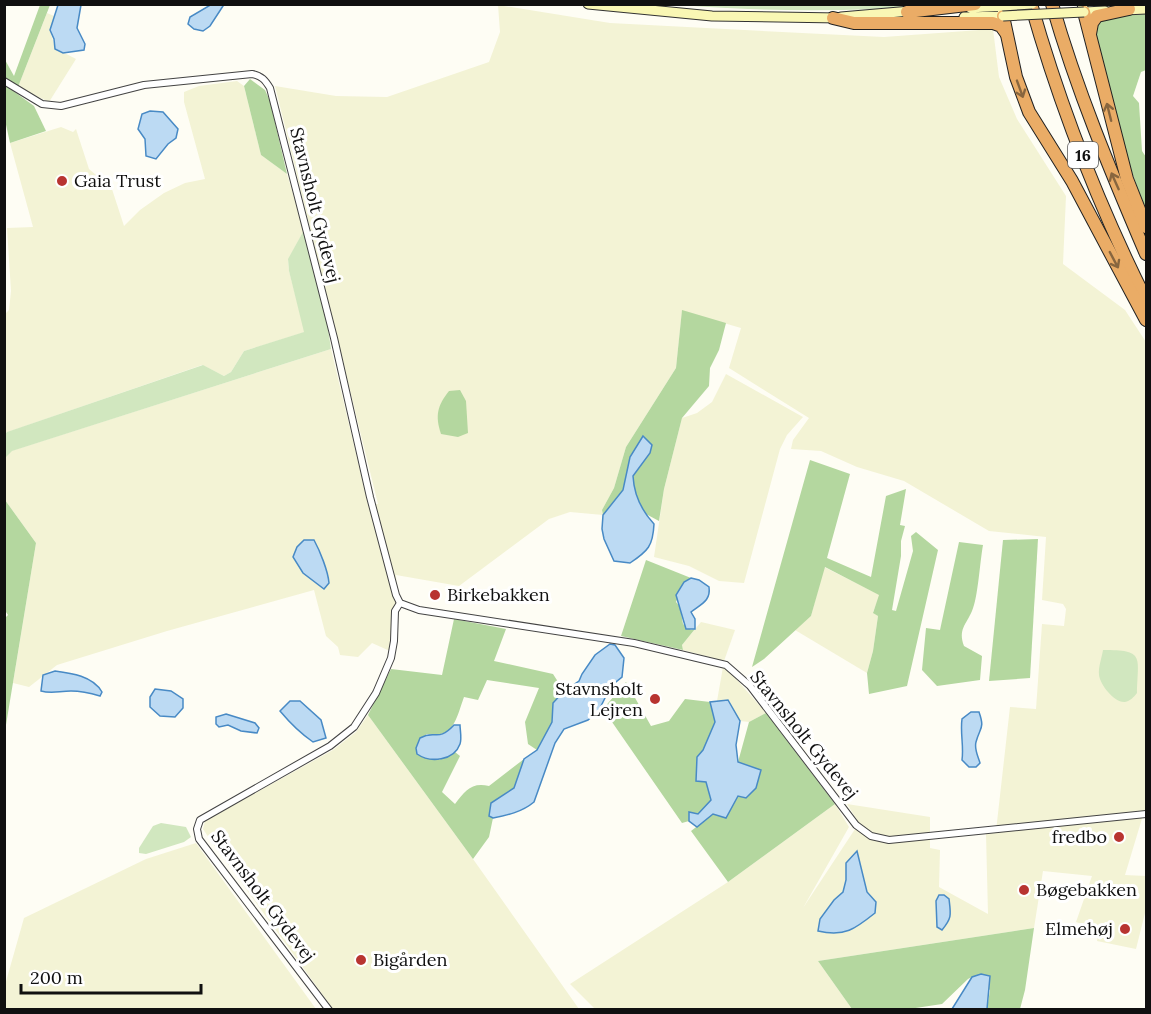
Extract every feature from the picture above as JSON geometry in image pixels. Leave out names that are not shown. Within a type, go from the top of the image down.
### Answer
[{"type":"highway","points":[[907,12],[975,4]]},
{"type":"highway","name":"16","points":[[1032,4],[1056,82],[1085,162],[1109,221],[1146,300]]},
{"type":"highway","name":"16","points":[[1052,4],[1103,154],[1146,254]]},
{"type":"highway","points":[[1083,8],[1124,168],[1146,227]]},
{"type":"highway","points":[[1002,9],[1016,77],[1029,112],[1072,181],[1146,320]]},
{"type":"highway","points":[[1090,35],[1092,23],[1097,16],[1129,9]]},
{"type":"highway","points":[[832,18],[854,22],[993,23],[1001,26],[1006,33]]},
{"type":"main road","points":[[588,4],[712,16],[832,18],[1002,9],[1032,4]]},
{"type":"main road","points":[[832,18],[907,12],[1002,9],[1146,9]]},
{"type":"street","name":"Stavnsholt Gydevej","points":[[4,81],[34,100],[53,106],[72,105],[144,85],[252,74],[260,75],[266,80],[270,88],[334,338],[370,497],[400,603],[408,607],[443,614],[634,643],[726,665],[750,686],[856,825],[871,836],[889,840],[1146,814]]},
{"type":"street","name":"Stavnsholt Gydevej","points":[[329,1010],[199,839],[197,830],[200,820],[330,746],[354,727],[376,693],[391,658],[395,611],[400,603]]},
{"type":"green space","points":[[40,5],[50,5],[18,87],[5,78],[4,58],[14,76]]},
{"type":"green space","points":[[498,5],[610,23],[884,37],[993,29],[999,77],[1017,119],[1066,196],[1063,264],[1125,310],[1146,342],[1146,811],[1125,875],[1146,876],[1146,912],[1136,949],[1097,941],[1099,930],[1076,922],[1092,876],[1043,871],[1034,928],[818,961],[852,1009],[595,1009],[570,984],[728,882],[835,804],[849,827],[803,908],[859,823],[847,804],[930,817],[930,848],[940,850],[939,887],[988,914],[986,834],[996,831],[1010,707],[1036,709],[1042,624],[1064,626],[1066,609],[1063,604],[1042,600],[1046,537],[989,531],[904,481],[857,467],[821,451],[791,449],[793,440],[809,418],[729,368],[741,328],[682,311],[676,368],[626,447],[614,488],[602,510],[603,515],[570,512],[549,519],[459,586],[396,575],[398,603],[390,651],[372,643],[358,657],[340,655],[338,647],[326,636],[314,590],[167,631],[57,665],[29,687],[13,683],[36,543],[5,500],[4,458],[11,451],[331,349],[368,504],[378,504],[275,86],[336,96],[387,97],[489,62],[500,32]]},
{"type":"green space","points":[[680,5],[941,5],[810,10]]},
{"type":"green space","points":[[47,13],[54,16],[50,30],[55,48],[76,59],[49,102],[18,87]]},
{"type":"green space","points":[[1146,14],[1146,70],[1141,72],[1133,96],[1139,103],[1142,151],[1146,157],[1146,209],[1123,144],[1094,34],[1096,24],[1105,16]]},
{"type":"green space","points":[[250,79],[265,90],[270,101],[287,174],[261,155],[244,86]]},
{"type":"green space","points":[[237,81],[244,86],[261,155],[287,174],[304,230],[288,260],[305,332],[244,351],[231,372],[224,376],[202,365],[5,433],[4,315],[9,310],[11,291],[7,228],[33,227],[10,143],[61,127],[73,132],[76,129],[89,169],[102,180],[110,183],[124,226],[140,210],[164,193],[185,183],[205,179],[184,102],[184,92],[199,86]]},
{"type":"green space","points":[[5,85],[34,106],[46,131],[10,143],[5,120]]},
{"type":"green space","points":[[304,230],[327,322],[331,349],[12,451],[5,458],[5,434],[7,432],[203,365],[224,376],[231,372],[244,351],[304,332],[288,259]]},
{"type":"green space","points":[[682,310],[726,323],[719,350],[710,368],[709,386],[682,418],[664,489],[659,521],[644,513],[634,489],[633,476],[641,466],[630,457],[623,490],[603,515],[602,510],[614,488],[626,447],[676,368]]},
{"type":"green space","points":[[726,374],[803,417],[787,435],[780,449],[744,583],[719,581],[689,566],[654,557],[664,489],[682,418],[697,413],[712,402]]},
{"type":"green space","points":[[460,390],[466,401],[468,433],[458,437],[441,434],[438,422],[440,406],[449,391]]},
{"type":"green space","points":[[810,460],[850,474],[827,558],[871,577],[886,496],[906,489],[900,525],[905,526],[892,610],[896,611],[913,551],[911,536],[916,532],[938,550],[907,686],[869,694],[867,673],[878,616],[873,613],[879,595],[825,567],[811,616],[752,667]]},
{"type":"green space","points":[[5,500],[36,543],[5,731],[4,619],[8,615],[4,609]]},
{"type":"green space","points":[[1038,539],[1030,678],[989,681],[1003,540]]},
{"type":"green space","points":[[959,542],[983,545],[974,605],[962,635],[964,646],[982,656],[980,680],[937,686],[922,670],[926,628],[940,630]]},
{"type":"green space","points":[[646,560],[691,578],[684,582],[676,602],[680,607],[683,624],[691,630],[695,629],[682,645],[683,650],[621,636]]},
{"type":"green space","points":[[824,567],[880,595],[873,612],[878,616],[867,673],[795,630],[811,616]]},
{"type":"green space","points":[[454,619],[506,629],[494,661],[553,674],[564,691],[553,703],[552,722],[537,750],[528,744],[525,722],[539,688],[487,680],[478,700],[464,697],[456,720],[448,730],[435,735],[426,734],[439,760],[455,752],[460,756],[442,792],[455,804],[469,789],[478,785],[489,786],[524,759],[514,788],[489,816],[493,818],[489,837],[473,859],[368,715],[391,669],[442,675]]},
{"type":"green space","points":[[701,622],[735,630],[724,661],[683,650],[682,645]]},
{"type":"green space","points":[[1103,650],[1126,652],[1136,658],[1138,663],[1137,693],[1129,701],[1116,699],[1102,683],[1099,672]]},
{"type":"green space","points":[[723,667],[766,713],[749,722],[740,721],[728,700],[717,701]]},
{"type":"green space","points":[[626,682],[651,726],[669,721],[685,699],[710,702],[715,722],[703,750],[697,757],[697,781],[706,782],[711,800],[698,814],[689,813],[689,821],[682,823],[603,709]]},
{"type":"green space","points":[[766,713],[835,804],[728,882],[691,831],[713,814],[726,818],[738,796],[746,798],[738,762],[749,722]]},
{"type":"green space","points":[[368,715],[579,1009],[333,1009],[209,838],[203,829],[205,821],[333,750],[356,732]]},
{"type":"green space","points":[[161,823],[186,827],[191,837],[184,842],[146,854],[139,853],[139,848],[153,826]]},
{"type":"green space","points":[[196,843],[316,1009],[5,1009],[5,985],[24,918],[146,859]]},
{"type":"green space","points":[[1034,928],[1020,1009],[987,1009],[990,990],[972,977],[942,1004],[909,1009],[852,1009],[818,961]]},
{"type":"water","points":[[212,4],[223,6],[210,26],[203,31],[194,29],[188,24],[190,17]]},
{"type":"water","points":[[58,5],[81,5],[77,28],[85,44],[84,50],[63,53],[55,49],[50,30]]},
{"type":"water","points":[[150,111],[163,112],[178,129],[176,138],[156,159],[146,156],[145,139],[138,129],[142,114]]},
{"type":"water","points":[[643,436],[652,445],[650,453],[633,476],[639,502],[654,524],[651,543],[630,563],[614,561],[604,539],[603,515],[623,490],[630,457]]},
{"type":"water","points":[[304,540],[314,540],[321,555],[329,583],[324,589],[303,573],[293,557],[297,547]]},
{"type":"water","points":[[691,578],[709,587],[709,592],[704,602],[691,612],[695,619],[695,629],[686,629],[676,595],[684,582]]},
{"type":"water","points":[[610,644],[615,645],[624,658],[622,677],[611,686],[599,710],[588,720],[564,729],[555,743],[534,802],[509,814],[493,818],[489,816],[491,803],[514,788],[524,759],[537,750],[552,722],[553,703],[564,691],[579,681],[595,655]]},
{"type":"water","points":[[55,671],[75,674],[93,682],[102,692],[100,696],[78,691],[41,691],[43,675]]},
{"type":"water","points":[[155,689],[171,691],[183,699],[183,708],[175,717],[160,716],[150,707],[150,697]]},
{"type":"water","points":[[728,700],[740,721],[736,745],[738,762],[761,770],[756,788],[746,798],[738,796],[726,818],[713,814],[697,827],[689,821],[689,812],[698,814],[711,800],[706,782],[696,781],[697,757],[703,750],[715,722],[710,702]]},
{"type":"water","points":[[290,701],[300,701],[321,720],[326,738],[313,742],[291,724],[280,711]]},
{"type":"water","points":[[971,712],[979,712],[982,722],[976,745],[980,763],[976,767],[969,767],[962,760],[962,719]]},
{"type":"water","points":[[226,714],[255,723],[259,728],[257,733],[241,731],[228,725],[219,727],[216,724],[216,717]]},
{"type":"water","points":[[454,725],[460,725],[461,739],[453,754],[441,759],[428,759],[417,754],[416,748],[420,738],[440,735]]},
{"type":"water","points":[[857,851],[867,892],[876,902],[875,913],[843,932],[818,931],[820,919],[843,892],[846,863]]},
{"type":"water","points":[[939,895],[944,895],[949,899],[950,909],[948,922],[942,930],[937,927],[936,901]]},
{"type":"water","points":[[981,974],[990,976],[987,1009],[952,1009],[972,977]]},
{"type":"place","name":"Gaia Trust","points":[[62,181]]},
{"type":"place","name":"Birkebakken","points":[[435,595]]},
{"type":"place","name":"Stavnsholt Lejren","points":[[655,699]]},
{"type":"place","name":"fredbo","points":[[1119,837]]},
{"type":"place","name":"Bøgebakken","points":[[1024,890]]},
{"type":"place","name":"Elmehøj","points":[[1125,929]]},
{"type":"place","name":"Bigården","points":[[361,960]]}]
